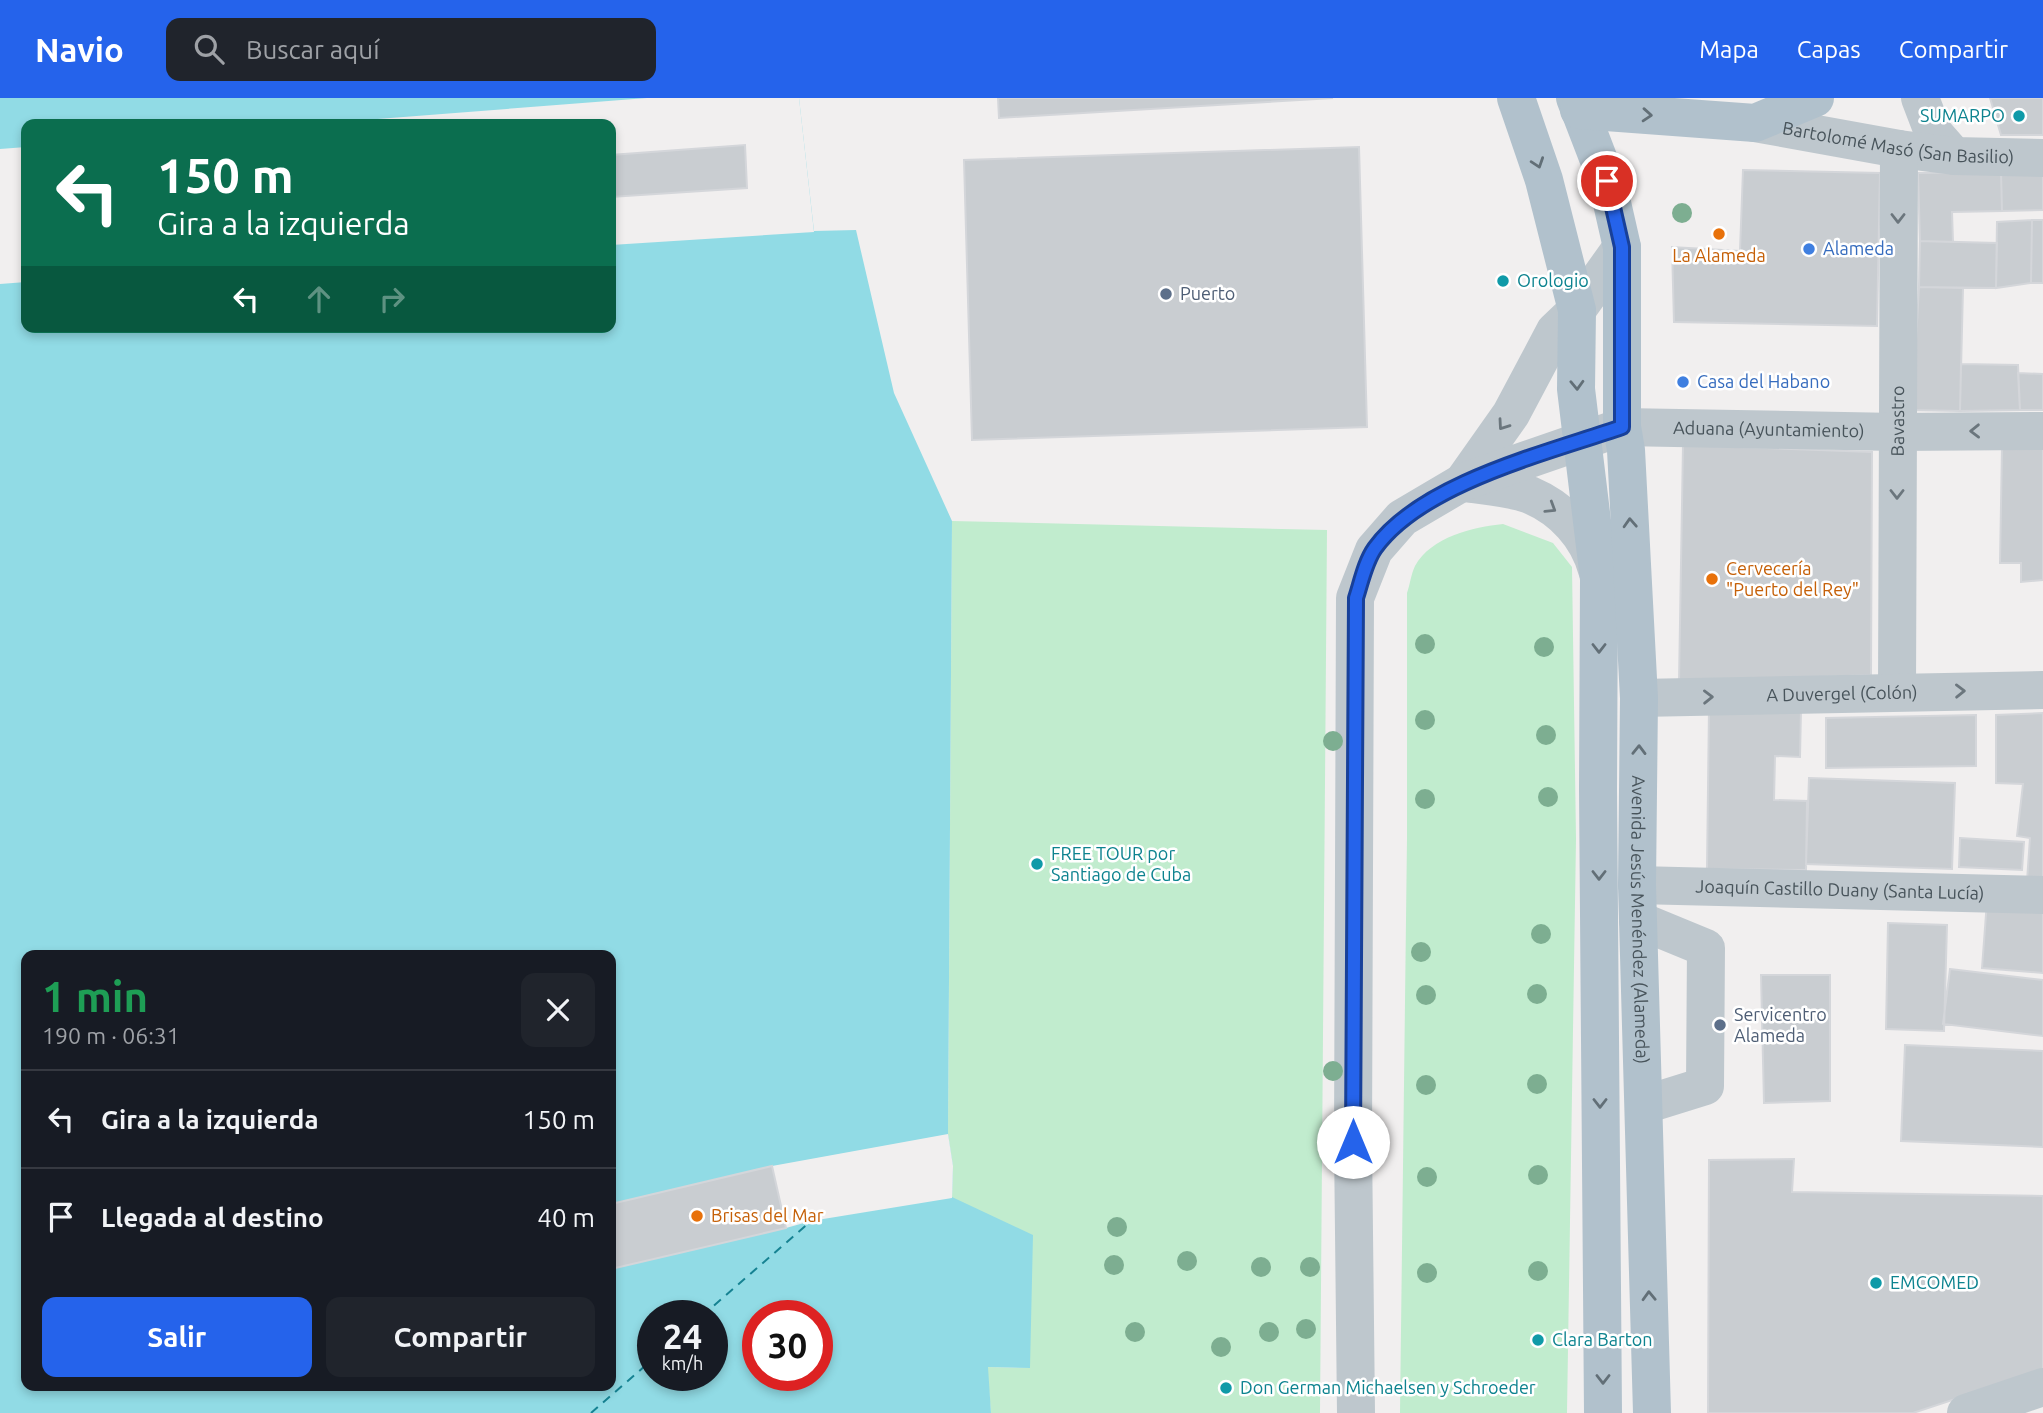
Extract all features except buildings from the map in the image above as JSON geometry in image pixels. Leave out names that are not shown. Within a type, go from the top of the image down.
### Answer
[{"type":"main road","points":[[1516,98],[1544,180],[1577,310],[1576,389],[1599,579],[1603,1413]]},
{"type":"main road","points":[[1577,104],[1755,123],[1815,98]]},
{"type":"main road","name":"Avenida Jesús Menéndez (Alameda)","points":[[1577,104],[1607,181],[1622,247],[1622,427],[1626,450],[1639,698],[1638,902],[1652,1413]]},
{"type":"street","points":[[1920,98],[1933,132],[1954,156]]},
{"type":"street","name":"Bartolomé Masó (San Basilio)","points":[[1755,123],[1954,156],[2043,158]]},
{"type":"street","name":"Bavastro","points":[[1897,692],[1899,149]]},
{"type":"street","points":[[1463,482],[1511,414],[1555,331],[1577,310],[1622,247]]},
{"type":"street","points":[[1356,1413],[1353,1142],[1356,598],[1374,550],[1402,518],[1463,482],[1622,427]]},
{"type":"street","name":"Aduana (Ayuntamiento)","points":[[1622,427],[1897,432],[2043,431]]},
{"type":"street","points":[[1463,482],[1529,495],[1568,519],[1592,551],[1599,579]]},
{"type":"street","name":"A Duvergel (Colón)","points":[[1639,698],[2043,690]]},
{"type":"street","name":"Joaquín Castillo Duany (Santa Lucía)","points":[[1638,902],[2043,895]]},
{"type":"street","points":[[1638,902],[1706,948],[1706,1086],[1644,1105]]},
{"type":"street","points":[[1966,1413],[2043,1387]]},
{"type":"green space","points":[[952,521],[1327,530],[1320,1413],[991,1413],[987,1367],[1030,1368],[952,1198],[953,1166],[948,1134]]},
{"type":"green space","points":[[1503,524],[1553,543],[1572,567],[1576,839],[1567,1413],[1400,1413],[1407,593],[1415,566],[1431,548],[1466,531]]},
{"type":"water","points":[[0,98],[799,98],[814,231],[856,230],[894,393],[952,521],[948,1134],[953,1166],[952,1197],[1033,1235],[1030,1368],[988,1367],[991,1413],[0,1413]]},
{"type":"pier","points":[[647,98],[799,98],[814,232],[616,245],[616,119],[377,119]]},
{"type":"pier","points":[[21,147],[21,282],[0,284],[0,149]]},
{"type":"pier","points":[[948,1134],[953,1166],[952,1198],[811,1221],[786,1228],[772,1166]]},
{"type":"ferry route","points":[[720,1300],[811,1221]]},
{"type":"ferry route","points":[[591,1413],[637,1373]]},
{"type":"place","name":"SUMARPO","points":[[2019,116]]},
{"type":"place","name":"La Alameda","points":[[1719,234]]},
{"type":"place","name":"Alameda","points":[[1809,249]]},
{"type":"place","name":"Orologio","points":[[1503,281]]},
{"type":"place","name":"Puerto","points":[[1166,294]]},
{"type":"place","name":"Casa del Habano","points":[[1683,382]]},
{"type":"place","name":"Cervecería \"Puerto del Rey\"","points":[[1712,579]]},
{"type":"place","name":"FREE TOUR por Santiago de Cuba","points":[[1037,864]]},
{"type":"place","name":"Servicentro Alameda","points":[[1720,1025]]},
{"type":"place","name":"Brisas del Mar","points":[[697,1216]]},
{"type":"place","name":"EMCOMED","points":[[1876,1283]]},
{"type":"place","name":"Clara Barton","points":[[1538,1340]]},
{"type":"place","name":"Don German Michaelsen y Schroeder","points":[[1226,1388]]},
{"type":"route","points":[[1353,1142],[1356,598],[1374,550],[1402,518],[1463,482],[1622,427],[1622,247],[1607,181]]}]
